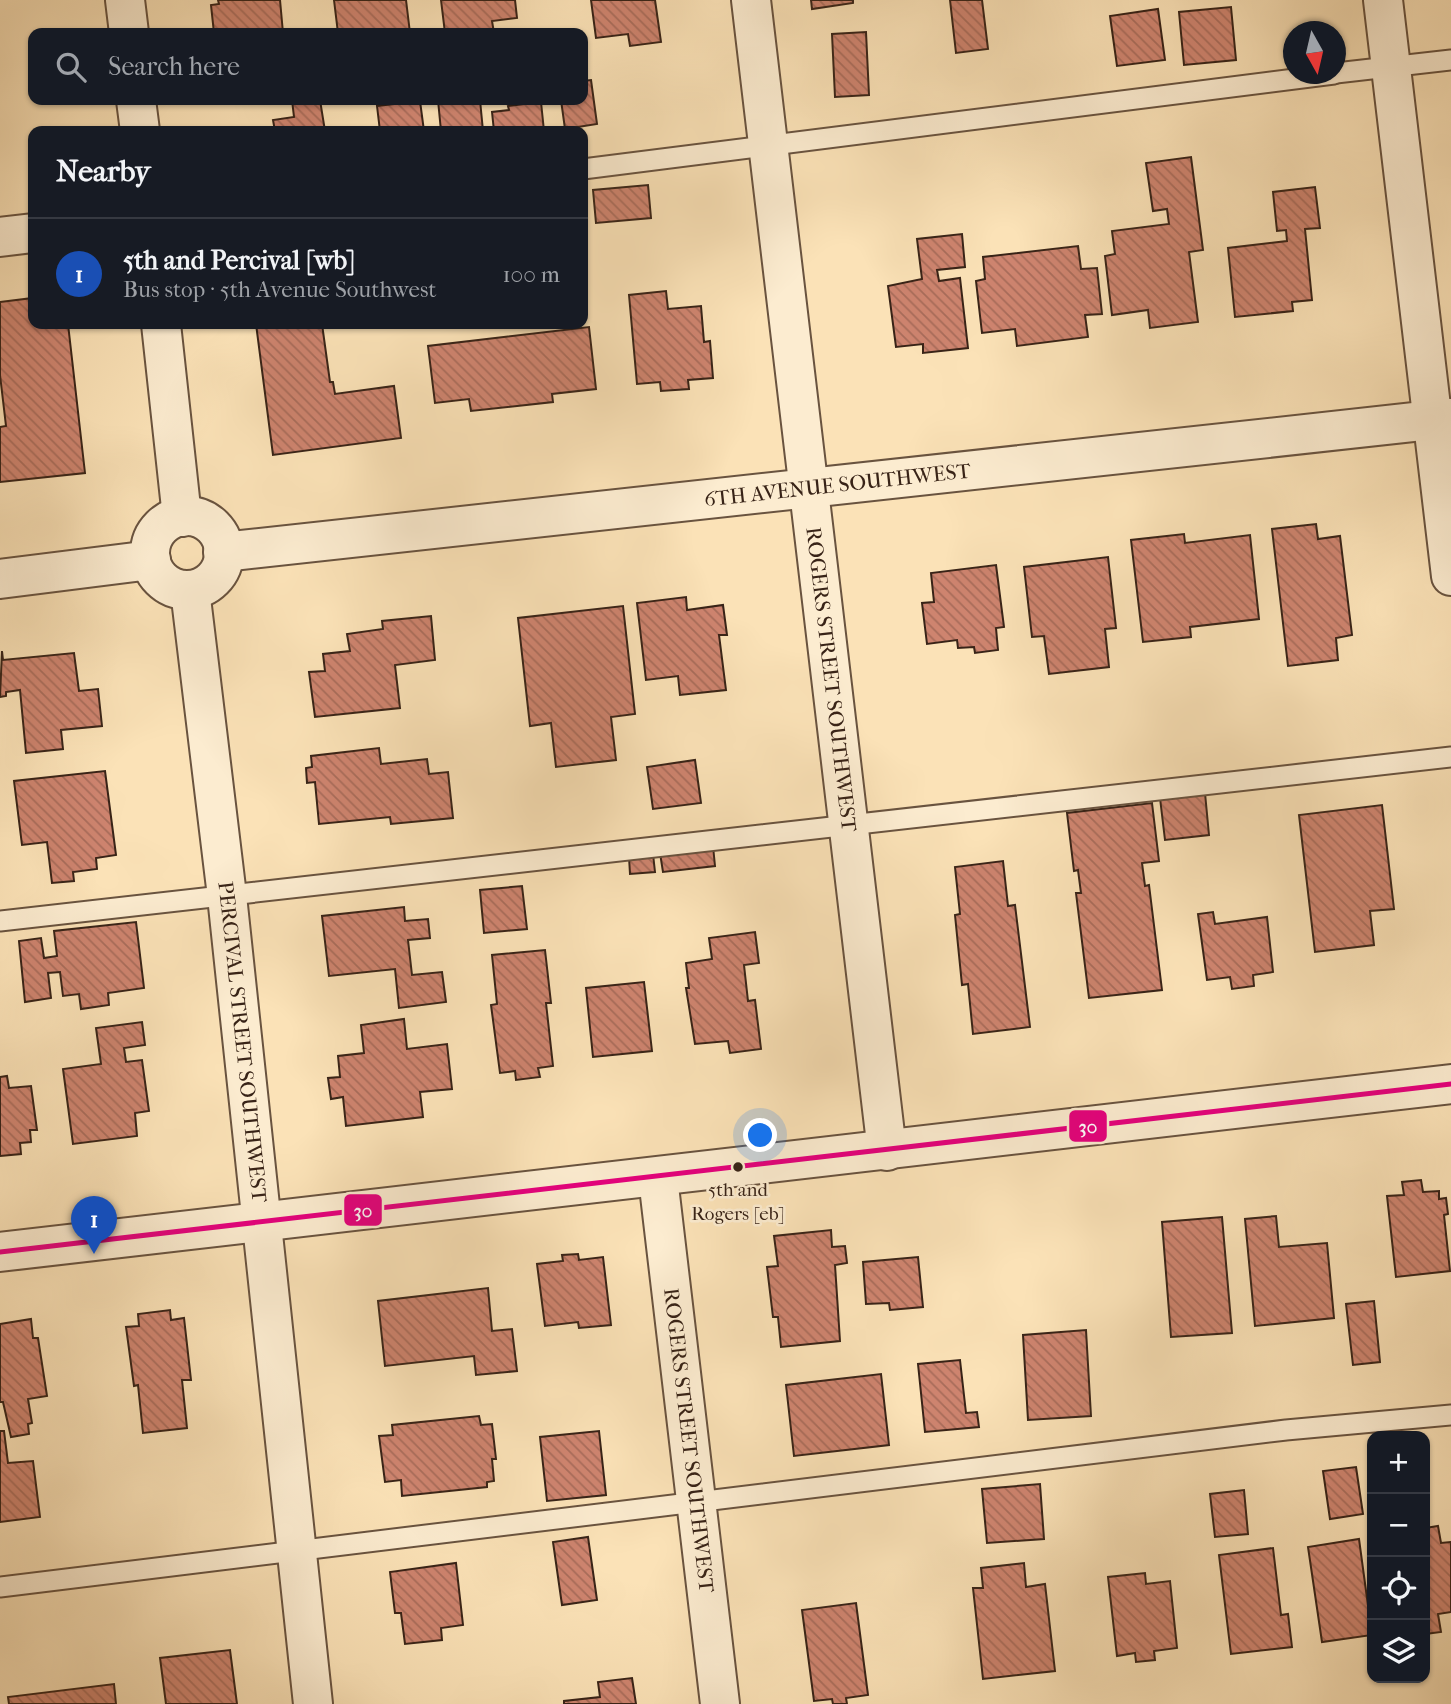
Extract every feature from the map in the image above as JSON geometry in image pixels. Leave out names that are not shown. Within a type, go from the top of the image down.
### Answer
[{"type":"street","points":[[125,0],[128,28]]},
{"type":"street","name":"ROGERS STREET SOUTHWEST","points":[[751,0],[766,146],[811,490],[887,1151]]},
{"type":"street","points":[[1383,0],[1442,419],[1451,576]]},
{"type":"street","points":[[137,105],[139,126]]},
{"type":"street","points":[[0,237],[28,234]]},
{"type":"street","points":[[162,329],[182,517]]},
{"type":"street","name":"6TH AVENUE SOUTHWEST","points":[[223,552],[811,490],[1442,419]]},
{"type":"street","points":[[182,517],[201,519],[211,525],[219,534],[223,552],[220,568],[213,579],[190,590],[166,584],[157,575],[151,560],[152,540],[158,530],[167,522],[182,517]]},
{"type":"street","points":[[0,579],[151,560]]},
{"type":"street","name":"PERCIVAL STREET SOUTHWEST","points":[[190,590],[227,896],[313,1704]]},
{"type":"street","points":[[0,1252],[658,1178],[1451,1084]]},
{"type":"street","name":"ROGERS STREET SOUTHWEST","points":[[658,1178],[720,1704]]},
{"type":"lane","points":[[1346,72],[1451,60]]},
{"type":"lane","points":[[588,168],[1283,80]]},
{"type":"lane","points":[[0,921],[1451,757]]},
{"type":"lane","points":[[0,1587],[1286,1430],[1451,1415]]},
{"type":"building","points":[[218,0],[280,0],[283,28],[213,28],[211,5],[219,4]]},
{"type":"building","points":[[334,0],[406,0],[409,28],[337,28]]},
{"type":"building","points":[[441,0],[515,0],[517,18],[492,21],[493,28],[444,28]]},
{"type":"building","points":[[591,0],[655,0],[661,42],[630,46],[628,34],[596,38]]},
{"type":"building","points":[[811,0],[853,0],[853,3],[812,9]]},
{"type":"building","points":[[950,0],[982,0],[988,49],[956,53]]},
{"type":"building","points":[[1231,7],[1236,60],[1184,65],[1179,12]]},
{"type":"building","points":[[1158,9],[1165,60],[1117,66],[1110,16]]},
{"type":"building","points":[[866,32],[869,95],[835,97],[832,34]]},
{"type":"building","points":[[588,80],[591,80],[597,124],[565,126],[562,105],[588,105]]},
{"type":"building","points":[[293,105],[321,105],[324,126],[274,126],[273,120],[294,117]]},
{"type":"building","points":[[421,105],[423,126],[379,126],[377,106]]},
{"type":"building","points":[[438,105],[480,105],[483,126],[441,126]]},
{"type":"building","points":[[541,105],[543,126],[493,126],[492,112],[509,110],[508,106]]},
{"type":"building","points":[[1191,157],[1203,250],[1189,252],[1198,322],[1150,328],[1148,310],[1112,315],[1105,256],[1115,254],[1112,231],[1169,224],[1167,209],[1153,211],[1146,163]]},
{"type":"building","points":[[648,185],[651,218],[596,223],[593,190]]},
{"type":"building","points":[[1315,187],[1320,228],[1305,229],[1312,300],[1292,302],[1293,311],[1235,317],[1228,248],[1287,241],[1286,230],[1277,231],[1273,192]]},
{"type":"building","points":[[962,234],[965,267],[937,270],[939,281],[960,278],[968,348],[923,353],[923,344],[896,347],[888,286],[922,279],[917,239]]},
{"type":"building","points":[[1078,246],[1081,269],[1097,268],[1102,314],[1085,315],[1088,337],[1017,346],[1015,329],[982,333],[976,281],[985,279],[983,257]]},
{"type":"building","points":[[666,291],[668,309],[701,306],[704,342],[710,341],[713,378],[688,380],[689,389],[661,391],[660,382],[637,384],[629,295]]},
{"type":"building","points":[[28,299],[28,329],[69,329],[85,473],[0,482],[0,427],[6,426],[0,375],[0,302]]},
{"type":"building","points":[[588,327],[596,389],[552,394],[553,402],[471,411],[469,399],[435,403],[428,346]]},
{"type":"building","points":[[257,329],[323,329],[330,382],[333,382],[335,394],[394,386],[401,438],[273,455]]},
{"type":"building","points":[[1316,524],[1318,539],[1340,536],[1352,635],[1336,638],[1338,660],[1288,666],[1272,529]]},
{"type":"building","points":[[1184,534],[1185,543],[1250,535],[1259,619],[1190,627],[1191,637],[1143,642],[1131,540]]},
{"type":"building","points":[[1108,557],[1116,628],[1105,629],[1109,667],[1049,674],[1044,636],[1032,637],[1024,567]]},
{"type":"building","points":[[996,565],[1004,627],[996,628],[998,650],[975,653],[974,647],[958,648],[957,640],[927,644],[922,603],[934,602],[931,573]]},
{"type":"building","points":[[686,597],[687,610],[723,605],[727,635],[719,635],[726,690],[680,695],[678,676],[646,680],[637,603]]},
{"type":"building","points":[[623,606],[635,714],[611,717],[616,760],[556,767],[551,723],[530,726],[518,618]]},
{"type":"building","points":[[431,616],[435,660],[395,665],[400,708],[315,717],[309,672],[325,671],[323,654],[350,651],[347,634],[383,629],[382,621]]},
{"type":"building","points":[[2,651],[3,660],[74,653],[79,691],[98,689],[102,726],[61,730],[63,749],[26,753],[20,690],[6,692],[6,696],[0,697]]},
{"type":"building","points":[[379,748],[381,764],[427,759],[429,774],[448,772],[453,818],[391,824],[390,817],[319,824],[315,782],[307,783],[306,768],[312,767],[311,756]]},
{"type":"building","points":[[695,760],[701,803],[653,809],[647,767]]},
{"type":"building","points":[[105,771],[116,855],[96,858],[97,869],[73,872],[74,881],[52,883],[47,842],[22,845],[14,781]]},
{"type":"building","points":[[1205,793],[1209,835],[1165,840],[1160,798]]},
{"type":"building","points":[[1152,803],[1159,861],[1142,863],[1145,886],[1149,885],[1162,990],[1089,998],[1076,893],[1081,893],[1078,870],[1074,871],[1067,813]]},
{"type":"building","points":[[1382,805],[1394,909],[1370,911],[1374,945],[1315,952],[1299,815]]},
{"type":"building","points":[[713,846],[715,866],[663,872],[660,853]]},
{"type":"building","points":[[653,854],[655,872],[630,874],[629,857]]},
{"type":"building","points":[[1003,861],[1008,906],[1015,905],[1030,1027],[973,1034],[968,984],[962,985],[955,915],[960,914],[955,867]]},
{"type":"building","points":[[522,886],[527,929],[484,933],[480,890]]},
{"type":"building","points":[[404,907],[405,921],[428,919],[430,938],[408,940],[412,975],[442,972],[446,1002],[399,1008],[395,969],[329,976],[322,916]]},
{"type":"building","points":[[1213,912],[1215,924],[1267,917],[1273,972],[1253,975],[1254,986],[1232,989],[1230,977],[1207,980],[1198,914]]},
{"type":"building","points":[[136,922],[144,988],[108,993],[109,1005],[81,1009],[79,994],[63,996],[60,972],[48,973],[51,998],[25,1002],[19,941],[41,938],[44,958],[57,956],[54,931]]},
{"type":"building","points":[[755,932],[759,963],[744,965],[748,1001],[755,1000],[761,1049],[730,1053],[728,1041],[695,1044],[686,988],[689,988],[686,963],[712,959],[709,938]]},
{"type":"building","points":[[545,950],[551,1003],[546,1003],[553,1066],[538,1068],[540,1077],[516,1080],[515,1071],[500,1073],[491,1005],[497,1004],[492,955]]},
{"type":"building","points":[[644,982],[652,1051],[593,1057],[586,988]]},
{"type":"building","points":[[404,1019],[407,1049],[447,1044],[452,1089],[420,1092],[423,1117],[346,1126],[343,1097],[331,1099],[328,1078],[340,1077],[338,1056],[364,1053],[361,1025]]},
{"type":"building","points":[[142,1022],[145,1045],[124,1048],[126,1062],[142,1060],[149,1111],[135,1113],[137,1136],[73,1144],[63,1069],[101,1064],[96,1028]]},
{"type":"building","points":[[7,1076],[9,1088],[31,1086],[37,1130],[30,1130],[31,1142],[20,1143],[21,1154],[0,1156],[0,1077]]},
{"type":"building","points":[[1421,1180],[1423,1192],[1439,1191],[1439,1199],[1446,1198],[1448,1214],[1444,1215],[1450,1271],[1396,1277],[1387,1196],[1404,1195],[1402,1182]]},
{"type":"building","points":[[1276,1216],[1279,1247],[1327,1243],[1334,1318],[1255,1326],[1245,1219]]},
{"type":"building","points":[[1222,1217],[1232,1333],[1171,1337],[1162,1222]]},
{"type":"building","points":[[831,1230],[832,1247],[845,1246],[847,1263],[835,1265],[840,1341],[781,1347],[778,1317],[773,1317],[767,1267],[778,1266],[774,1236]]},
{"type":"building","points":[[578,1254],[579,1260],[603,1257],[611,1325],[579,1328],[578,1322],[545,1326],[537,1264],[563,1261],[562,1255]]},
{"type":"building","points":[[918,1257],[923,1307],[890,1310],[889,1303],[866,1304],[863,1262]]},
{"type":"building","points":[[488,1288],[492,1331],[512,1329],[517,1371],[476,1375],[474,1356],[385,1366],[378,1301]]},
{"type":"building","points":[[1374,1301],[1380,1362],[1353,1365],[1346,1304]]},
{"type":"building","points":[[170,1310],[171,1320],[184,1318],[191,1380],[182,1380],[187,1428],[143,1433],[138,1385],[134,1386],[126,1327],[139,1326],[138,1314]]},
{"type":"building","points":[[31,1319],[33,1338],[38,1338],[47,1396],[28,1399],[32,1423],[28,1424],[29,1434],[11,1437],[3,1402],[0,1402],[0,1324]]},
{"type":"building","points":[[1086,1330],[1091,1416],[1028,1420],[1023,1335]]},
{"type":"building","points":[[960,1360],[966,1413],[977,1412],[979,1427],[925,1432],[918,1364]]},
{"type":"building","points":[[881,1374],[889,1445],[794,1456],[786,1385]]},
{"type":"building","points":[[479,1416],[481,1425],[492,1424],[496,1459],[492,1459],[494,1481],[487,1482],[487,1487],[402,1496],[401,1480],[385,1482],[379,1436],[393,1435],[392,1425]]},
{"type":"building","points":[[0,1431],[4,1431],[8,1463],[33,1461],[40,1517],[0,1522]]},
{"type":"building","points":[[599,1431],[606,1495],[547,1501],[540,1437]]},
{"type":"building","points":[[1356,1467],[1363,1514],[1330,1519],[1323,1471]]},
{"type":"building","points":[[1040,1484],[1044,1539],[987,1543],[982,1489]]},
{"type":"building","points":[[1244,1490],[1248,1534],[1215,1537],[1210,1494]]},
{"type":"building","points":[[1438,1526],[1441,1543],[1451,1542],[1451,1612],[1438,1614],[1441,1632],[1430,1633],[1430,1557],[1430,1527]]},
{"type":"building","points":[[588,1537],[597,1600],[562,1605],[553,1542]]},
{"type":"building","points":[[1359,1539],[1367,1598],[1367,1636],[1322,1642],[1308,1547]]},
{"type":"building","points":[[1273,1548],[1281,1615],[1288,1614],[1292,1647],[1231,1654],[1219,1555]]},
{"type":"building","points":[[456,1563],[463,1625],[441,1628],[442,1640],[405,1644],[401,1613],[395,1613],[390,1572]]},
{"type":"building","points":[[1024,1563],[1026,1587],[1045,1584],[1055,1671],[983,1679],[973,1588],[983,1588],[981,1568]]},
{"type":"building","points":[[1145,1573],[1146,1584],[1170,1581],[1177,1648],[1154,1651],[1155,1660],[1136,1662],[1135,1653],[1117,1656],[1108,1577]]},
{"type":"building","points":[[856,1603],[868,1695],[846,1698],[847,1704],[833,1704],[832,1699],[814,1701],[802,1610]]},
{"type":"building","points":[[230,1650],[237,1704],[166,1704],[160,1658]]},
{"type":"building","points":[[632,1678],[636,1704],[564,1704],[564,1701],[600,1697],[598,1682]]},
{"type":"building","points":[[114,1684],[116,1704],[9,1704],[8,1697]]},
{"type":"transit line","name":"30","points":[[0,1252],[1451,1084]]},
{"type":"place","name":"5th and Rogers [eb]","points":[[738,1167]]},
{"type":"place","name":"5th and Percival [wb]","points":[[94,1254]]}]
